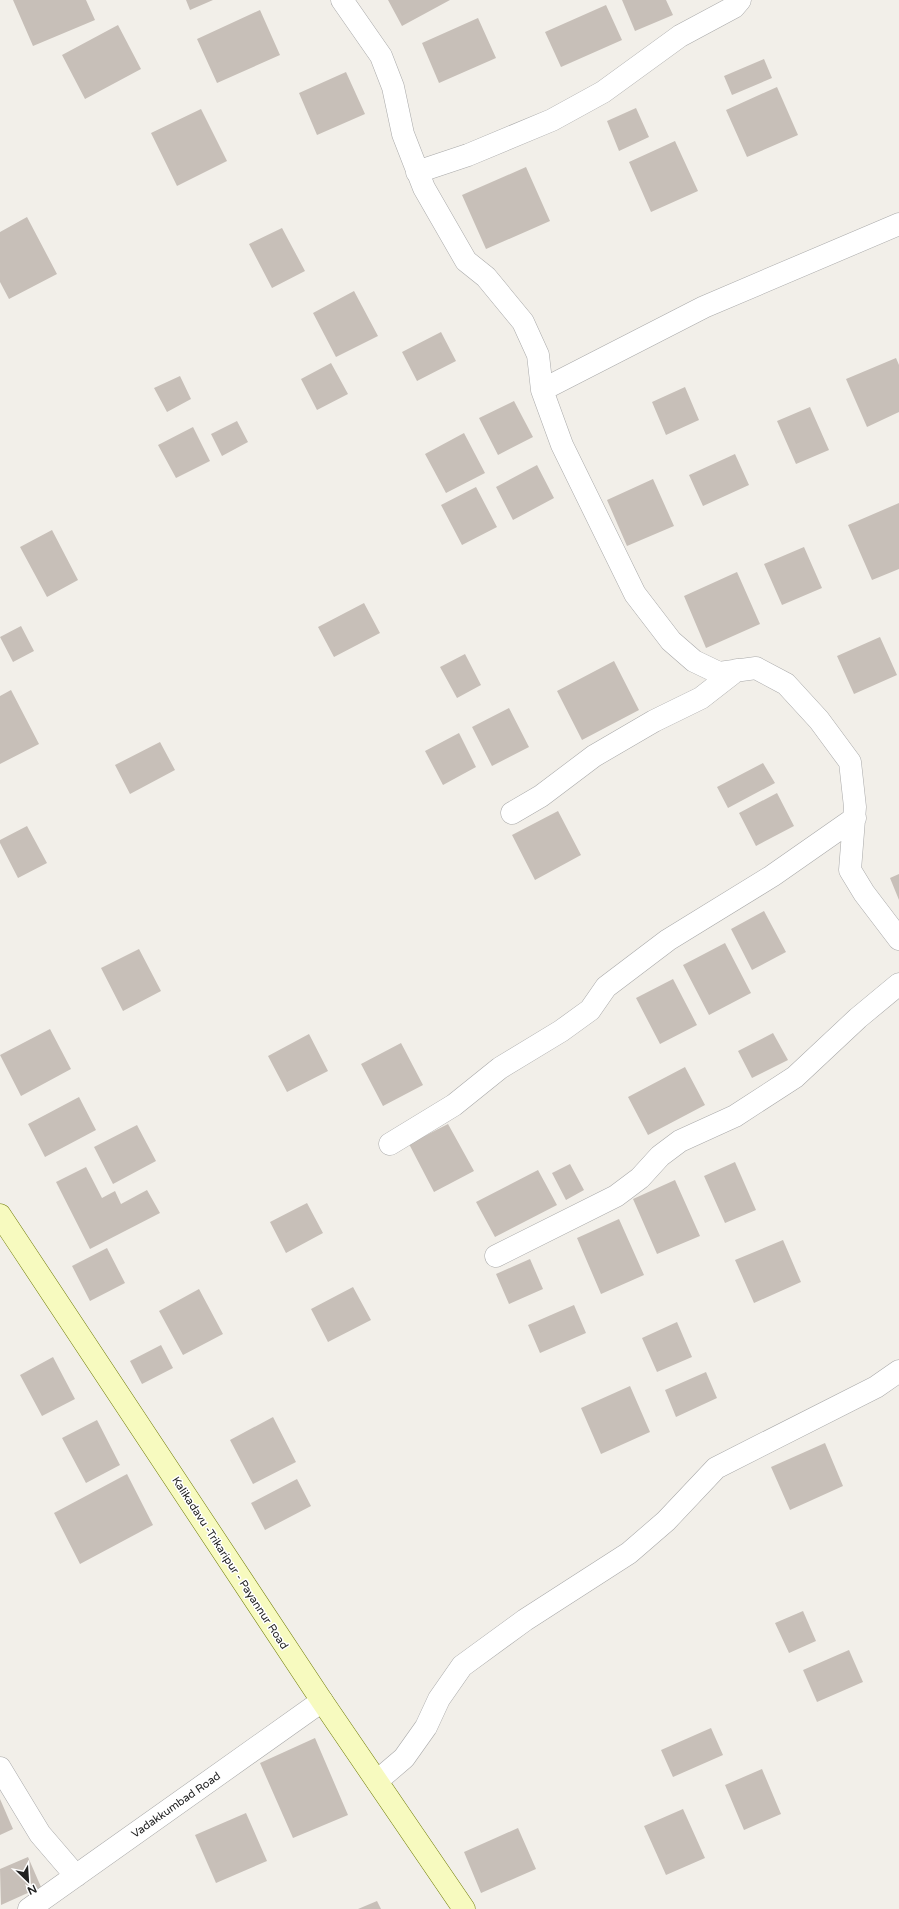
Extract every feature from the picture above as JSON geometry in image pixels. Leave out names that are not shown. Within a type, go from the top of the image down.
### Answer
[{"type":"main road","name":"Kalikadavu -Trikaripur - Payannur Road","points":[[0,1215],[322,1701],[464,1909]]},
{"type":"street","points":[[342,0],[381,56],[393,87],[403,134],[424,188],[466,261],[486,276],[523,322],[538,355],[542,390],[562,445],[634,594],[671,641],[694,661],[719,673],[756,668],[786,684],[819,720],[850,762],[855,807],[850,870],[864,893],[899,939]]},
{"type":"street","points":[[418,172],[468,155],[552,120],[603,92],[680,36],[734,7],[740,0]]},
{"type":"street","points":[[542,390],[704,307],[899,224]]},
{"type":"street","points":[[512,813],[541,796],[594,756],[654,721],[701,698],[737,670]]},
{"type":"street","points":[[390,1144],[454,1105],[500,1068],[561,1031],[590,1010],[606,987],[668,940],[772,876],[855,818]]},
{"type":"street","points":[[496,1256],[616,1196],[640,1178],[660,1156],[680,1141],[735,1116],[795,1077],[858,1018],[899,984]]},
{"type":"street","points":[[376,1781],[404,1758],[426,1727],[439,1699],[462,1666],[525,1620],[629,1553],[666,1521],[716,1468],[876,1387],[899,1370]]},
{"type":"street","name":"Vadakkumbad Road","points":[[29,1909],[322,1701]]},
{"type":"street","points":[[0,1768],[40,1834],[76,1876]]},
{"type":"building","points":[[13,0],[86,0],[95,20],[33,46]]},
{"type":"building","points":[[186,0],[213,0],[190,10]]},
{"type":"building","points":[[388,0],[450,0],[402,26]]},
{"type":"building","points":[[622,0],[666,0],[673,15],[635,31]]},
{"type":"building","points":[[606,5],[622,40],[561,67],[545,32]]},
{"type":"building","points":[[260,10],[280,55],[217,83],[197,39]]},
{"type":"building","points":[[478,18],[496,58],[439,83],[422,43]]},
{"type":"building","points":[[118,25],[141,69],[85,99],[62,55]]},
{"type":"building","points":[[764,59],[772,78],[732,95],[724,76]]},
{"type":"building","points":[[346,72],[365,114],[317,135],[299,93]]},
{"type":"building","points":[[777,87],[798,135],[747,157],[726,110]]},
{"type":"building","points":[[636,108],[649,137],[619,151],[607,121]]},
{"type":"building","points":[[201,109],[227,161],[177,186],[151,133]]},
{"type":"building","points":[[675,141],[698,191],[651,212],[629,162]]},
{"type":"building","points":[[526,167],[550,221],[486,249],[462,195]]},
{"type":"building","points":[[27,217],[57,274],[9,299],[0,282],[0,232]]},
{"type":"building","points":[[282,228],[305,271],[272,288],[249,244]]},
{"type":"building","points":[[354,291],[378,336],[336,357],[313,313]]},
{"type":"building","points":[[441,332],[456,361],[417,381],[402,352]]},
{"type":"building","points":[[896,358],[899,365],[899,412],[867,427],[846,379]]},
{"type":"building","points":[[331,363],[348,394],[317,410],[301,379]]},
{"type":"building","points":[[180,376],[191,399],[167,412],[154,388]]},
{"type":"building","points":[[685,387],[699,420],[666,435],[652,402]]},
{"type":"building","points":[[514,401],[533,437],[498,455],[479,418]]},
{"type":"building","points":[[810,407],[829,450],[796,464],[777,421]]},
{"type":"building","points":[[237,421],[248,442],[222,456],[211,434]]},
{"type":"building","points":[[193,427],[210,461],[176,478],[158,445]]},
{"type":"building","points":[[464,433],[485,473],[446,493],[425,454]]},
{"type":"building","points":[[735,454],[749,485],[703,506],[689,475]]},
{"type":"building","points":[[537,465],[554,498],[513,520],[496,487]]},
{"type":"building","points":[[653,479],[674,526],[627,546],[607,500]]},
{"type":"building","points":[[476,487],[497,527],[462,545],[441,505]]},
{"type":"building","points":[[899,503],[899,569],[872,580],[848,525]]},
{"type":"building","points":[[52,530],[78,580],[47,597],[20,547]]},
{"type":"building","points":[[804,547],[822,588],[782,605],[764,564]]},
{"type":"building","points":[[737,572],[760,624],[706,648],[684,596]]},
{"type":"building","points":[[364,603],[380,633],[334,657],[318,627]]},
{"type":"building","points":[[21,626],[34,651],[13,662],[0,637]]},
{"type":"building","points":[[880,637],[897,675],[854,694],[837,656]]},
{"type":"building","points":[[465,654],[481,685],[457,698],[440,667]]},
{"type":"building","points":[[614,661],[639,710],[582,740],[557,691]]},
{"type":"building","points":[[11,690],[39,744],[0,764],[0,696]]},
{"type":"building","points":[[509,708],[529,747],[492,766],[472,727]]},
{"type":"building","points":[[459,733],[476,767],[443,785],[425,751]]},
{"type":"building","points":[[160,742],[175,770],[130,794],[115,765]]},
{"type":"building","points":[[763,763],[775,783],[728,808],[717,787]]},
{"type":"building","points":[[777,793],[794,826],[756,846],[739,813]]},
{"type":"building","points":[[558,811],[581,855],[535,880],[512,835]]},
{"type":"building","points":[[27,826],[47,863],[18,878],[0,843],[0,840]]},
{"type":"building","points":[[899,874],[899,900],[890,878]]},
{"type":"building","points":[[764,911],[786,952],[752,970],[731,929]]},
{"type":"building","points":[[725,943],[751,993],[709,1015],[683,965]]},
{"type":"building","points":[[139,949],[161,991],[123,1011],[101,968]]},
{"type":"building","points":[[673,979],[697,1025],[660,1044],[636,998]]},
{"type":"building","points":[[50,1029],[71,1069],[21,1096],[0,1055]]},
{"type":"building","points":[[773,1033],[788,1060],[752,1078],[738,1051]]},
{"type":"building","points":[[309,1034],[328,1071],[287,1092],[268,1056]]},
{"type":"building","points":[[401,1043],[423,1085],[383,1106],[361,1064]]},
{"type":"building","points":[[685,1067],[705,1105],[648,1135],[628,1097]]},
{"type":"building","points":[[79,1097],[96,1130],[45,1157],[28,1124]]},
{"type":"building","points":[[448,1124],[474,1171],[434,1192],[409,1144]]},
{"type":"building","points":[[137,1125],[156,1161],[113,1184],[94,1147]]},
{"type":"building","points":[[735,1162],[756,1210],[725,1223],[704,1176]]},
{"type":"building","points":[[570,1164],[584,1190],[566,1200],[552,1173]]},
{"type":"building","points":[[86,1167],[102,1198],[115,1191],[121,1204],[147,1190],[160,1213],[90,1249],[56,1182]]},
{"type":"building","points":[[538,1170],[557,1205],[495,1237],[476,1202]]},
{"type":"building","points":[[675,1180],[700,1236],[657,1254],[633,1199]]},
{"type":"building","points":[[307,1203],[323,1233],[286,1253],[270,1222]]},
{"type":"building","points":[[619,1219],[644,1275],[601,1294],[577,1238]]},
{"type":"building","points":[[783,1240],[801,1282],[754,1303],[735,1260]]},
{"type":"building","points":[[107,1248],[125,1283],[90,1301],[72,1266]]},
{"type":"building","points":[[530,1259],[543,1289],[509,1304],[496,1274]]},
{"type":"building","points":[[353,1287],[371,1320],[328,1342],[311,1309]]},
{"type":"building","points":[[199,1289],[223,1334],[183,1355],[159,1311]]},
{"type":"building","points":[[574,1305],[586,1333],[540,1353],[528,1325]]},
{"type":"building","points":[[677,1322],[692,1357],[657,1372],[642,1338]]},
{"type":"building","points":[[161,1345],[173,1368],[142,1384],[130,1361]]},
{"type":"building","points":[[53,1357],[75,1399],[42,1416],[20,1375]]},
{"type":"building","points":[[706,1372],[717,1398],[676,1417],[665,1390]]},
{"type":"building","points":[[630,1386],[650,1432],[601,1454],[581,1408]]},
{"type":"building","points":[[273,1417],[296,1462],[253,1484],[230,1440]]},
{"type":"building","points":[[97,1420],[120,1465],[86,1483],[62,1438]]},
{"type":"building","points":[[825,1443],[843,1486],[790,1510],[771,1467]]},
{"type":"building","points":[[127,1474],[153,1525],[80,1564],[54,1513]]},
{"type":"building","points":[[297,1479],[311,1506],[265,1530],[251,1503]]},
{"type":"building","points":[[803,1611],[816,1641],[789,1653],[775,1623]]},
{"type":"building","points":[[849,1650],[863,1682],[817,1702],[803,1670]]},
{"type":"building","points":[[711,1728],[723,1755],[673,1777],[661,1750]]},
{"type":"building","points":[[315,1738],[348,1815],[293,1838],[260,1763]]},
{"type":"building","points":[[762,1769],[781,1814],[744,1830],[725,1785]]},
{"type":"building","points":[[0,1799],[13,1829],[0,1835]]},
{"type":"building","points":[[683,1809],[705,1858],[666,1875],[644,1826]]},
{"type":"building","points":[[246,1813],[267,1861],[216,1883],[195,1835]]},
{"type":"building","points":[[518,1828],[536,1869],[481,1893],[464,1852]]},
{"type":"building","points":[[28,1857],[41,1887],[1,1905],[0,1869]]},
{"type":"building","points":[[377,1901],[381,1909],[358,1909]]}]
